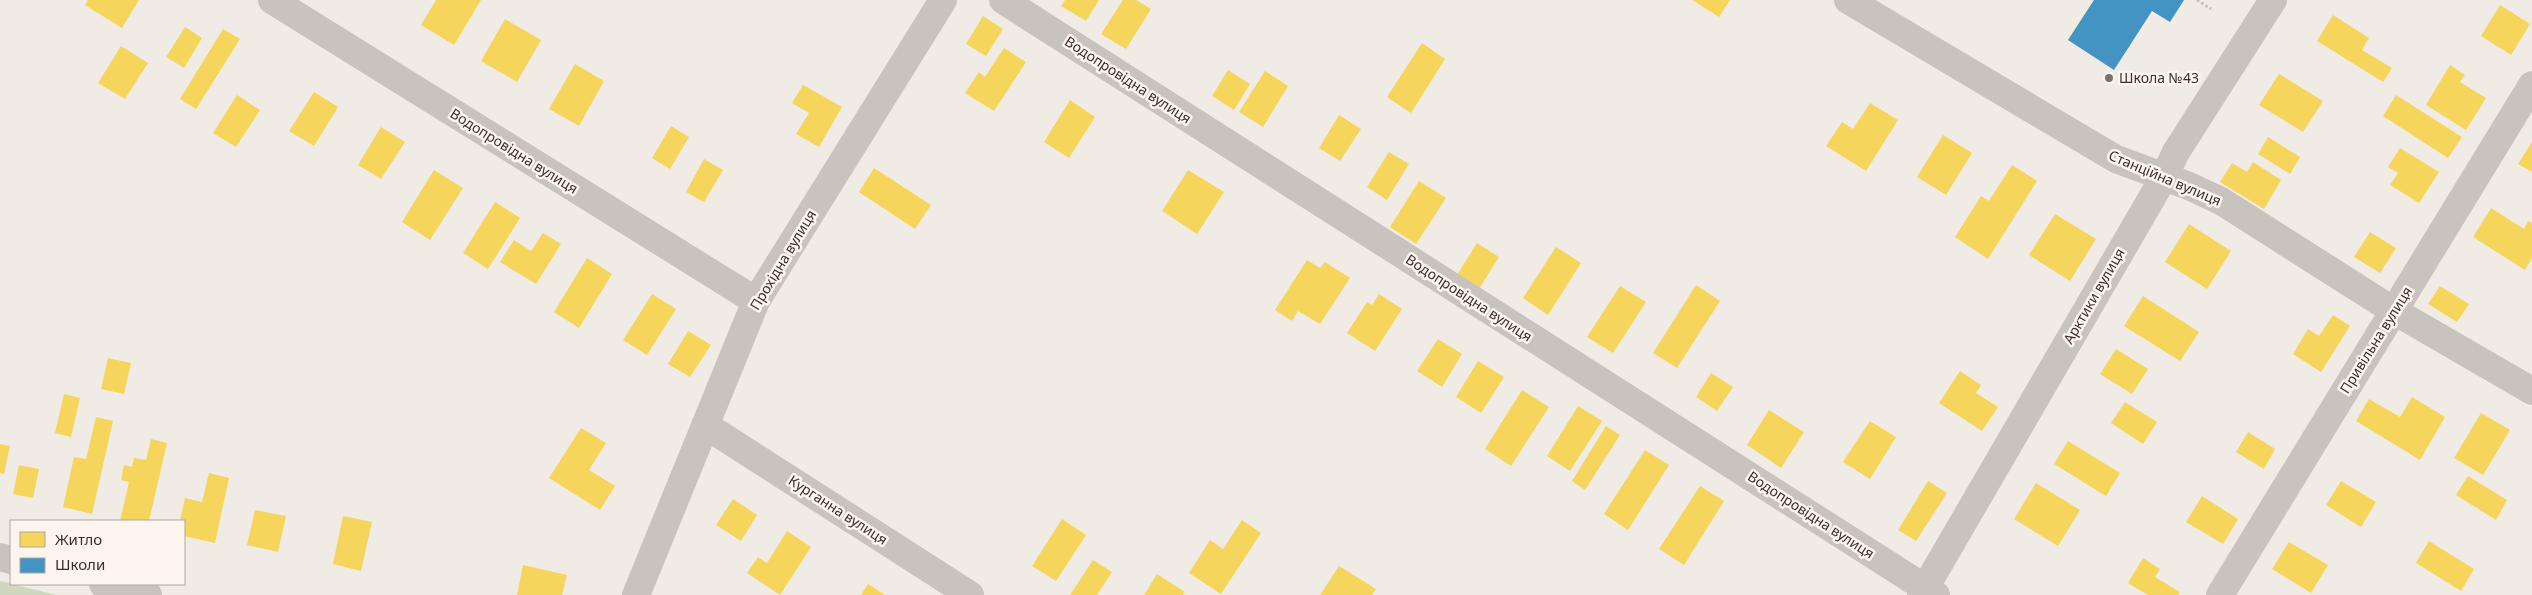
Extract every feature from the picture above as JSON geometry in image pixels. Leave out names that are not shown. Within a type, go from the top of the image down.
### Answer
[{"type":"street","name":"Водопровідна вулиця","points":[[272,0],[756,302]]},
{"type":"street","name":"Прохідна вулиця","points":[[636,595],[756,302],[943,0]]},
{"type":"street","name":"Водопровідна вулиця","points":[[1003,0],[1927,593]]},
{"type":"street","name":"Станційна вулиця","points":[[1848,0],[2116,159],[2221,200],[2394,311],[2532,391]]},
{"type":"street","name":"Арктики вулиця","points":[[1927,593],[2164,177],[2176,152],[2272,0]]},
{"type":"street","name":"Привільна вулиця","points":[[2220,595],[2532,85]]},
{"type":"street","name":"Курганна вулиця","points":[[705,425],[970,595]]},
{"type":"street","points":[[108,585],[148,595]]},
{"type":"path","points":[[2197,0],[2211,9]]},
{"type":"green space","points":[[0,581],[56,595],[0,595]]},
{"type":"building: Житло","points":[[88,0],[139,0],[122,28],[85,5]]},
{"type":"building: Житло","points":[[436,0],[481,0],[454,45],[421,25]]},
{"type":"building: Житло","points":[[1065,0],[1099,0],[1086,21],[1061,6]]},
{"type":"building: Житло","points":[[1123,0],[1136,0],[1151,9],[1126,49],[1101,34]]},
{"type":"building: Житло","points":[[1692,0],[1730,0],[1719,17]]},
{"type":"building: Житло","points":[[2500,5],[2530,24],[2511,55],[2481,36]]},
{"type":"building: Житло","points":[[2333,15],[2369,38],[2362,50],[2392,68],[2383,82],[2317,41]]},
{"type":"building: Житло","points":[[983,16],[1003,29],[986,56],[966,44]]},
{"type":"building: Житло","points":[[505,19],[541,40],[517,82],[481,61]]},
{"type":"building: Житло","points":[[185,27],[202,38],[184,68],[166,57]]},
{"type":"building: Житло","points":[[223,29],[240,39],[196,109],[180,99]]},
{"type":"building: Житло","points":[[1422,43],[1445,59],[1411,113],[1387,97]]},
{"type":"building: Житло","points":[[121,46],[148,63],[125,99],[98,83]]},
{"type":"building: Житло","points":[[1004,48],[1026,62],[994,111],[965,93],[979,72],[985,77]]},
{"type":"building: Житло","points":[[575,64],[604,81],[579,126],[549,109]]},
{"type":"building: Житло","points":[[2450,65],[2465,75],[2460,82],[2486,98],[2466,130],[2426,105]]},
{"type":"building: Житло","points":[[1228,70],[1250,84],[1234,110],[1212,96]]},
{"type":"building: Житло","points":[[1265,71],[1288,86],[1263,127],[1239,112]]},
{"type":"building: Житло","points":[[2279,74],[2323,101],[2303,132],[2259,105]]},
{"type":"building: Житло","points":[[803,85],[842,107],[819,147],[796,134],[809,113],[792,103]]},
{"type":"building: Житло","points":[[314,92],[338,107],[314,146],[289,131]]},
{"type":"building: Житло","points":[[237,95],[260,110],[236,147],[213,133]]},
{"type":"building: Житло","points":[[2396,95],[2462,137],[2448,158],[2383,116]]},
{"type":"building: Житло","points":[[1070,100],[1095,117],[1069,158],[1044,142]]},
{"type":"building: Житло","points":[[1870,103],[1898,120],[1866,171],[1826,146],[1842,122],[1853,129]]},
{"type":"building: Житло","points":[[1339,115],[1361,129],[1340,161],[1319,148]]},
{"type":"building: Житло","points":[[671,126],[689,137],[670,169],[652,158]]},
{"type":"building: Житло","points":[[381,127],[405,142],[381,179],[358,165]]},
{"type":"building: Житло","points":[[1943,135],[1972,153],[1946,195],[1917,177]]},
{"type":"building: Житло","points":[[2268,137],[2300,157],[2290,174],[2258,154]]},
{"type":"building: Житло","points":[[2532,142],[2532,172],[2518,164]]},
{"type":"building: Житло","points":[[2400,148],[2439,172],[2419,203],[2390,185],[2398,173],[2388,167]]},
{"type":"building: Житло","points":[[1389,152],[1409,164],[1387,200],[1367,187]]},
{"type":"building: Житло","points":[[704,159],[723,170],[704,202],[686,192]]},
{"type":"building: Житло","points":[[2253,162],[2281,180],[2264,209],[2220,182],[2232,163],[2247,172]]},
{"type":"building: Житло","points":[[2012,165],[2037,181],[1988,259],[1955,237],[1981,196],[1989,201]]},
{"type":"building: Житло","points":[[874,168],[931,205],[915,229],[859,192]]},
{"type":"building: Житло","points":[[434,170],[463,188],[430,240],[402,222]]},
{"type":"building: Житло","points":[[1188,170],[1224,192],[1197,234],[1162,211]]},
{"type":"building: Житло","points":[[1419,181],[1446,198],[1416,244],[1390,227]]},
{"type":"building: Житло","points":[[495,202],[520,218],[488,269],[463,253]]},
{"type":"building: Житло","points":[[2491,208],[2524,229],[2528,221],[2532,223],[2532,258],[2525,270],[2473,237]]},
{"type":"building: Житло","points":[[2055,214],[2096,239],[2070,281],[2029,255]]},
{"type":"building: Житло","points":[[2189,224],[2231,251],[2207,289],[2165,262]]},
{"type":"building: Житло","points":[[2370,232],[2396,248],[2380,273],[2354,257]]},
{"type":"building: Житло","points":[[543,233],[561,244],[536,284],[500,262],[514,240],[531,251]]},
{"type":"building: Житло","points":[[1477,243],[1499,257],[1479,289],[1457,275]]},
{"type":"building: Житло","points":[[1556,247],[1581,263],[1548,315],[1523,298]]},
{"type":"building: Житло","points":[[587,258],[612,274],[579,328],[554,312]]},
{"type":"building: Житло","points":[[1307,260],[1320,268],[1325,262],[1350,278],[1320,324],[1298,311],[1292,321],[1275,310]]},
{"type":"building: Житло","points":[[1696,285],[1720,301],[1677,368],[1653,353]]},
{"type":"building: Житло","points":[[1620,286],[1646,302],[1613,353],[1587,337]]},
{"type":"building: Житло","points":[[2440,286],[2469,304],[2457,322],[2428,304]]},
{"type":"building: Житло","points":[[652,294],[676,309],[647,355],[623,340]]},
{"type":"building: Житло","points":[[1379,294],[1402,309],[1375,351],[1347,333],[1367,302],[1372,305]]},
{"type":"building: Житло","points":[[2143,296],[2199,332],[2180,361],[2124,326]]},
{"type":"building: Житло","points":[[2333,315],[2350,326],[2321,372],[2293,354],[2308,329],[2319,336]]},
{"type":"building: Житло","points":[[688,331],[711,345],[690,377],[668,364]]},
{"type":"building: Житло","points":[[1438,339],[1462,354],[1442,387],[1417,371]]},
{"type":"building: Житло","points":[[2116,349],[2148,369],[2132,394],[2100,374]]},
{"type":"building: Житло","points":[[108,358],[131,363],[124,394],[101,389]]},
{"type":"building: Житло","points":[[1478,361],[1504,377],[1481,413],[1456,397]]},
{"type":"building: Житло","points":[[1960,371],[1981,385],[1976,393],[1998,407],[1982,431],[1939,403]]},
{"type":"building: Житло","points":[[1711,373],[1733,387],[1717,411],[1696,397]]},
{"type":"building: Житло","points":[[1522,390],[1549,407],[1511,466],[1485,449]]},
{"type":"building: Житло","points":[[64,394],[80,398],[71,437],[55,433]]},
{"type":"building: Житло","points":[[2412,397],[2445,417],[2420,460],[2356,421],[2369,399],[2400,417]]},
{"type":"building: Житло","points":[[2125,402],[2157,422],[2143,444],[2111,423]]},
{"type":"building: Житло","points":[[1578,406],[1602,421],[1570,471],[1547,456]]},
{"type":"building: Житло","points":[[1769,410],[1804,432],[1781,468],[1747,445]]},
{"type":"building: Житло","points":[[2481,413],[2510,430],[2483,475],[2454,458]]},
{"type":"building: Житло","points":[[96,417],[113,421],[92,514],[63,507],[74,457],[86,459]]},
{"type":"building: Житло","points":[[1870,421],[1896,437],[1870,479],[1843,462]]},
{"type":"building: Житло","points":[[1606,426],[1620,435],[1585,490],[1572,481]]},
{"type":"building: Житло","points":[[581,428],[606,443],[589,470],[615,486],[600,510],[549,478]]},
{"type":"building: Житло","points":[[2248,432],[2275,449],[2264,469],[2236,452]]},
{"type":"building: Житло","points":[[151,439],[167,443],[149,520],[120,520],[129,482],[121,480],[124,465],[132,467],[134,458],[146,460]]},
{"type":"building: Житло","points":[[2068,441],[2120,473],[2106,496],[2054,464]]},
{"type":"building: Житло","points":[[0,444],[10,446],[4,474],[0,473]]},
{"type":"building: Житло","points":[[1645,450],[1669,465],[1628,530],[1604,514]]},
{"type":"building: Житло","points":[[19,465],[39,469],[33,498],[13,494]]},
{"type":"building: Житло","points":[[209,473],[229,478],[215,543],[185,536],[185,520],[180,520],[185,498],[202,502]]},
{"type":"building: Житло","points":[[2468,476],[2507,500],[2496,520],[2456,495]]},
{"type":"building: Житло","points":[[1928,481],[1947,493],[1916,541],[1898,530]]},
{"type":"building: Житло","points":[[2341,481],[2376,502],[2361,527],[2326,505]]},
{"type":"building: Житло","points":[[2036,483],[2080,510],[2058,546],[2014,519]]},
{"type":"building: Житло","points":[[1700,486],[1724,501],[1684,565],[1659,549]]},
{"type":"building: Житло","points":[[2202,496],[2238,519],[2223,544],[2186,522]]},
{"type":"building: Житло","points":[[733,499],[757,515],[741,541],[716,525]]},
{"type":"building: Житло","points":[[255,510],[286,516],[278,552],[247,545]]},
{"type":"building: Житло","points":[[343,516],[372,522],[361,571],[333,564]]},
{"type":"building: Житло","points":[[1062,519],[1086,535],[1056,581],[1032,566]]},
{"type":"building: Житло","points":[[1242,520],[1261,533],[1221,594],[1189,573],[1210,540],[1223,549]]},
{"type":"building: Житло","points":[[787,531],[811,547],[780,595],[747,573],[758,557],[767,563]]},
{"type":"building: Житло","points":[[2429,541],[2474,569],[2461,591],[2416,563]]},
{"type":"building: Житло","points":[[2289,542],[2328,565],[2311,593],[2272,569]]},
{"type":"building: Житло","points":[[2143,558],[2160,569],[2155,577],[2180,592],[2178,595],[2148,595],[2128,583]]},
{"type":"building: Житло","points":[[1093,560],[1112,572],[1097,595],[1070,595]]},
{"type":"building: Житло","points":[[523,565],[567,575],[562,595],[517,595]]},
{"type":"building: Житло","points":[[1339,566],[1376,589],[1372,595],[1320,595]]},
{"type":"building: Житло","points":[[1157,574],[1185,592],[1183,595],[1144,595]]},
{"type":"building: Житло","points":[[868,584],[885,595],[861,595]]},
{"type":"building: Школи","points":[[2094,0],[2184,0],[2170,22],[2152,11],[2114,70],[2068,40]]},
{"type":"place","name":"Школа №43","points":[[2109,78]]}]
